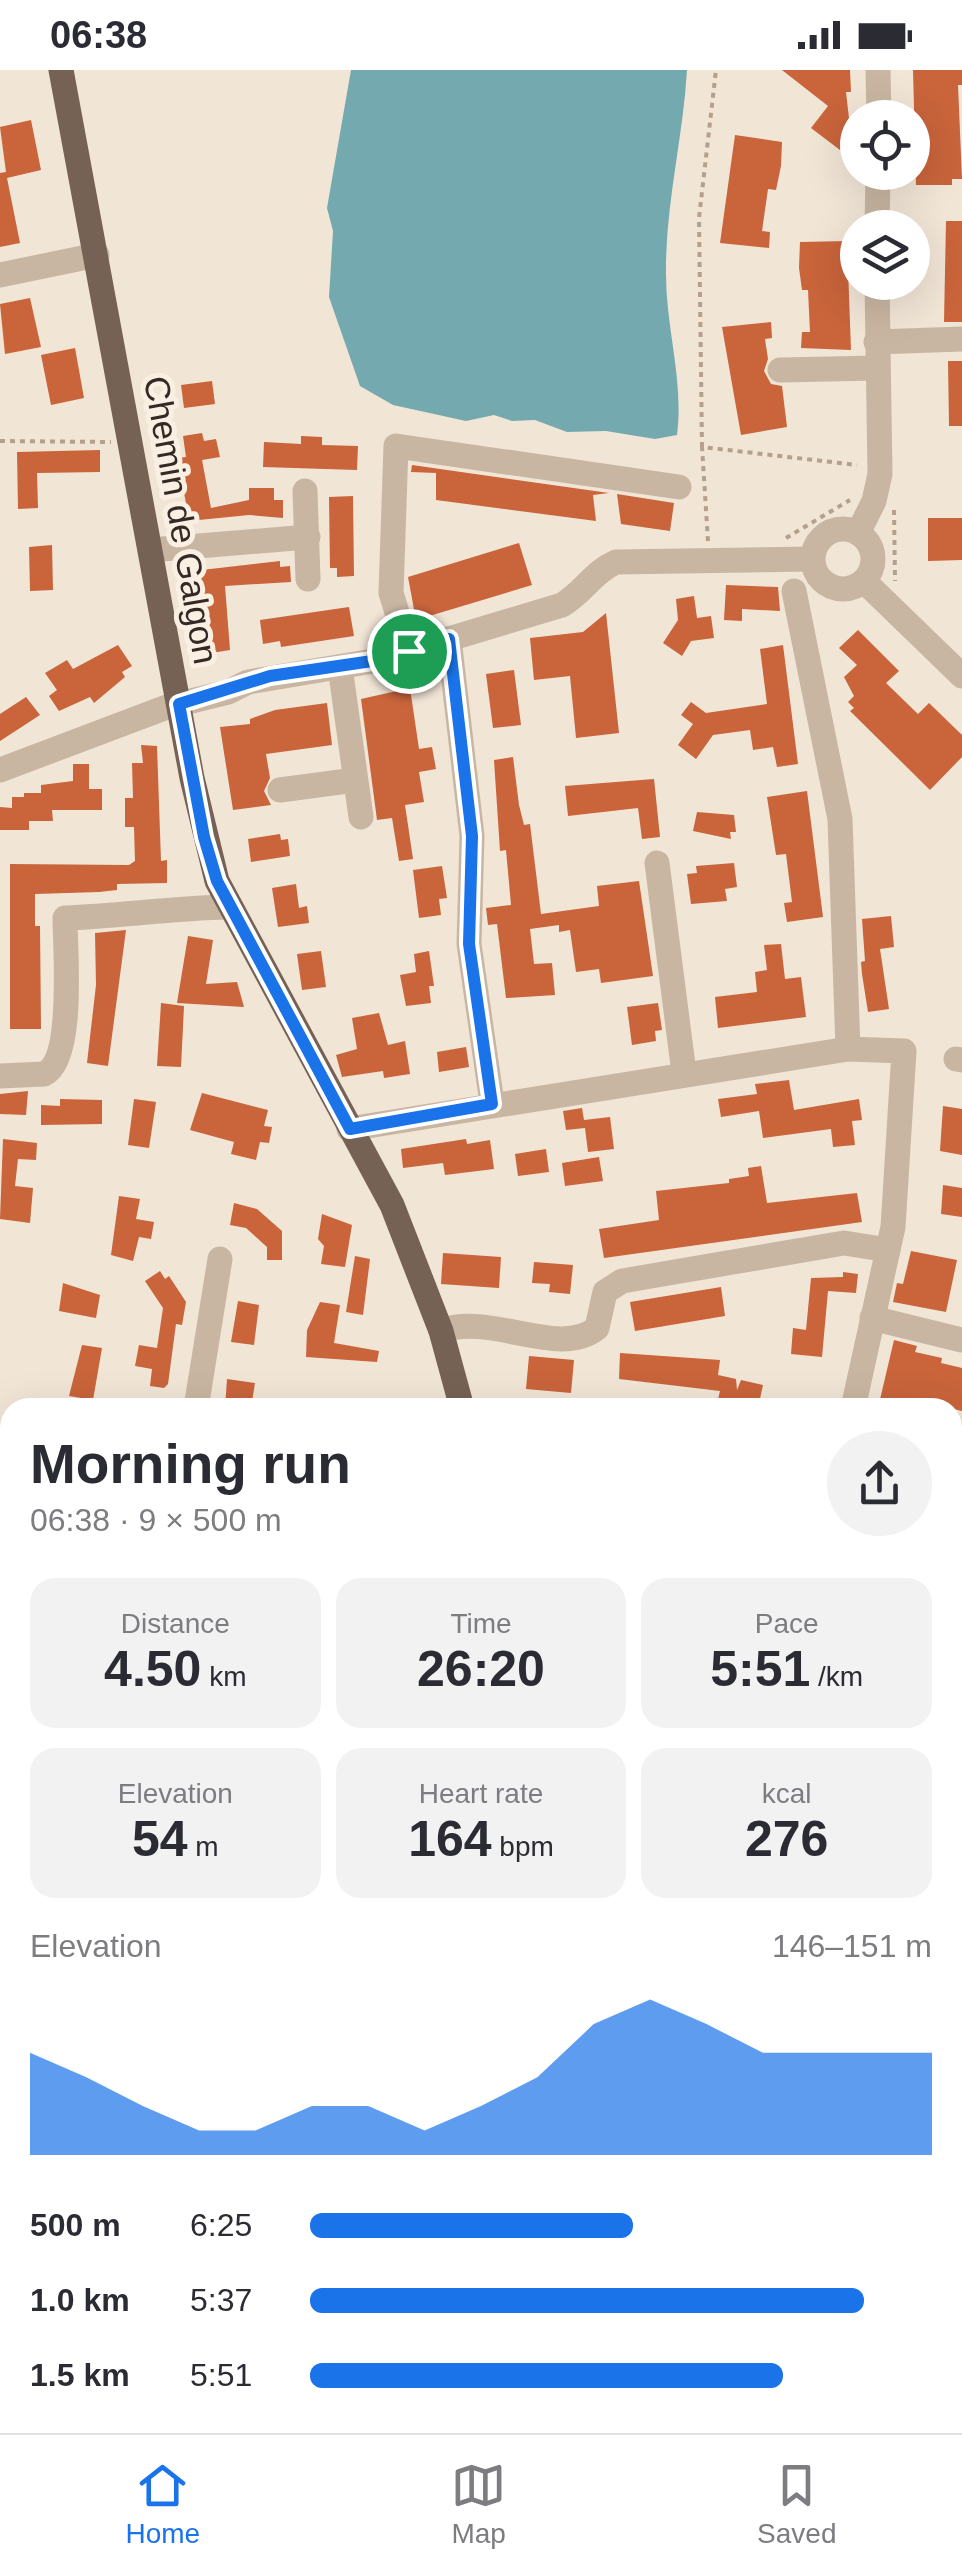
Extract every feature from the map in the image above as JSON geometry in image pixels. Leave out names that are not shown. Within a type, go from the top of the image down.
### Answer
[{"type":"main road","name":"Chemin de Galgon","points":[[61,70],[204,837],[228,907],[392,1205],[440,1331],[459,1398]]},
{"type":"street","points":[[878,70],[879,100]]},
{"type":"street","points":[[0,275],[98,256]]},
{"type":"street","points":[[858,532],[887,484],[877,368],[877,300]]},
{"type":"street","points":[[876,342],[962,339]]},
{"type":"street","points":[[780,370],[877,368]]},
{"type":"street","points":[[409,651],[390,593],[396,446],[680,487]]},
{"type":"street","points":[[306,490],[308,580]]},
{"type":"street","points":[[828,532],[858,532],[873,556],[864,581],[846,590],[826,585],[812,559],[814,548],[828,532]]},
{"type":"street","points":[[150,550],[308,538]]},
{"type":"street","points":[[0,770],[179,704],[270,676],[340,667],[409,651],[562,605],[603,567],[616,562],[812,559]]},
{"type":"street","points":[[864,581],[962,676]]},
{"type":"street","points":[[794,591],[840,819],[848,1049]]},
{"type":"street","points":[[449,639],[472,836],[469,944],[492,1104]]},
{"type":"street","points":[[340,667],[360,817]]},
{"type":"street","points":[[280,790],[356,780]]},
{"type":"street","points":[[657,863],[684,1073]]},
{"type":"street","points":[[0,1076],[44,1074],[58,1061],[66,1010],[65,918],[228,907]]},
{"type":"street","points":[[350,1129],[848,1049],[904,1051],[888,1250],[855,1398]]},
{"type":"street","points":[[440,1331],[486,1324],[528,1334],[578,1338],[597,1328],[604,1292],[622,1281],[844,1243],[888,1250]]},
{"type":"street","points":[[198,1398],[220,1259]]},
{"type":"street","points":[[872,1318],[960,1331]]},
{"type":"path","points":[[709,559],[702,447],[699,218],[716,70]]},
{"type":"path","points":[[0,441],[131,442]]},
{"type":"path","points":[[702,447],[860,466],[887,484],[895,592],[901,600],[894,610]]},
{"type":"path","points":[[780,559],[779,550],[794,531],[836,509],[858,492]]},
{"type":"water","points":[[351,70],[687,70],[666,249],[678,395],[677,435],[655,439],[606,431],[567,432],[535,420],[512,421],[494,415],[466,421],[393,405],[360,386],[329,297],[333,231],[327,208]]},
{"type":"building","points":[[782,70],[850,70],[851,92],[846,92],[847,100],[840,100],[840,150],[811,128],[828,106]]},
{"type":"building","points":[[913,70],[962,70],[962,85],[958,85],[962,179],[952,179],[952,185],[930,185],[930,100],[914,100]]},
{"type":"building","points":[[31,120],[41,170],[7,178],[20,243],[0,247],[0,173],[6,172],[0,127]]},
{"type":"building","points":[[735,135],[782,142],[776,190],[768,189],[762,231],[770,232],[769,248],[720,243]]},
{"type":"building","points":[[946,221],[962,221],[962,322],[944,322]]},
{"type":"building","points":[[840,241],[840,300],[849,300],[851,350],[801,348],[802,332],[810,332],[808,290],[802,290],[799,268],[800,242]]},
{"type":"building","points":[[30,298],[41,347],[5,354],[0,304]]},
{"type":"building","points":[[771,322],[772,338],[765,339],[768,359],[764,371],[771,384],[782,386],[787,427],[741,435],[722,327]]},
{"type":"building","points":[[75,348],[84,398],[51,405],[41,355]]},
{"type":"building","points":[[948,361],[962,361],[962,426],[949,426]]},
{"type":"building","points":[[212,381],[215,404],[184,408],[181,385]]},
{"type":"building","points":[[202,433],[204,441],[216,439],[220,457],[202,460],[211,508],[249,500],[249,488],[274,488],[274,500],[283,500],[283,518],[249,515],[189,521],[178,458],[186,457],[183,436]]},
{"type":"building","points":[[301,436],[322,437],[322,445],[358,446],[357,470],[263,467],[264,442],[301,444]]},
{"type":"building","points":[[100,450],[100,472],[37,473],[38,508],[18,509],[17,452]]},
{"type":"building","points":[[412,465],[609,493],[593,495],[596,521],[436,500],[436,473],[411,472]]},
{"type":"building","points":[[617,494],[674,503],[670,531],[621,524]]},
{"type":"building","points":[[353,496],[354,576],[337,577],[337,568],[330,568],[329,497]]},
{"type":"building","points":[[928,518],[962,518],[962,560],[928,561]]},
{"type":"building","points":[[519,543],[532,585],[416,620],[408,577]]},
{"type":"building","points":[[52,545],[53,590],[30,591],[29,547]]},
{"type":"building","points":[[280,561],[280,567],[290,566],[291,582],[225,586],[230,650],[205,654],[193,571]]},
{"type":"building","points":[[726,585],[778,587],[780,611],[742,609],[742,621],[724,620]]},
{"type":"building","points":[[694,596],[697,618],[711,616],[714,638],[691,641],[682,656],[663,643],[678,620],[676,599]]},
{"type":"building","points":[[349,607],[354,636],[281,647],[280,641],[263,644],[260,620]]},
{"type":"building","points":[[606,613],[619,733],[576,738],[570,676],[534,680],[530,638],[583,632]]},
{"type":"building","points":[[858,630],[899,671],[886,683],[918,714],[929,703],[962,735],[962,757],[930,790],[850,711],[854,708],[848,702],[854,696],[844,677],[857,665],[839,648]]},
{"type":"building","points":[[118,645],[132,666],[122,672],[125,677],[94,703],[90,697],[59,711],[49,696],[57,690],[45,673],[67,660],[73,669]]},
{"type":"building","points":[[783,645],[798,764],[777,767],[773,747],[753,750],[750,730],[713,735],[696,759],[678,745],[693,724],[681,715],[691,702],[706,713],[767,704],[760,649]]},
{"type":"building","points":[[514,670],[521,725],[493,728],[486,674]]},
{"type":"building","points":[[410,688],[419,749],[432,747],[436,769],[419,772],[424,802],[405,805],[413,859],[399,861],[392,818],[377,820],[361,699]]},
{"type":"building","points":[[26,697],[40,715],[0,741],[0,714]]},
{"type":"building","points":[[327,703],[332,745],[266,754],[270,778],[264,791],[271,805],[233,810],[220,727],[250,724],[250,719],[275,710]]},
{"type":"building","points":[[141,745],[157,746],[161,861],[167,860],[167,883],[117,884],[117,890],[99,892],[35,894],[35,926],[40,926],[41,1029],[10,1029],[10,864],[129,865],[135,861],[134,827],[125,827],[125,798],[133,798],[132,763],[143,763]]},
{"type":"building","points":[[513,757],[524,825],[530,824],[541,914],[599,906],[597,886],[639,881],[653,976],[601,983],[599,969],[576,972],[570,930],[559,932],[559,925],[530,929],[534,964],[552,963],[555,995],[506,998],[497,924],[488,925],[486,908],[511,905],[506,850],[500,851],[494,760]]},
{"type":"building","points":[[73,764],[89,764],[89,789],[102,789],[102,810],[52,810],[53,821],[29,821],[29,830],[0,830],[0,807],[12,808],[12,797],[41,793],[41,785],[73,781]]},
{"type":"building","points":[[654,779],[660,837],[642,839],[638,808],[568,816],[565,786]]},
{"type":"building","points":[[807,791],[823,917],[787,922],[784,903],[792,902],[786,854],[776,855],[767,797]]},
{"type":"building","points":[[697,812],[734,815],[736,832],[730,832],[731,839],[693,831]]},
{"type":"building","points":[[280,834],[281,840],[288,839],[290,856],[251,862],[248,839]]},
{"type":"building","points":[[734,863],[737,887],[725,889],[727,901],[691,904],[687,874],[697,873],[696,866]]},
{"type":"building","points":[[442,866],[447,898],[439,899],[441,915],[419,918],[413,870]]},
{"type":"building","points":[[296,884],[299,908],[307,906],[309,923],[278,927],[272,888]]},
{"type":"building","points":[[891,916],[894,947],[880,949],[889,1009],[868,1012],[861,962],[865,961],[862,919]]},
{"type":"building","points":[[126,930],[108,1066],[87,1063],[96,985],[95,933]]},
{"type":"building","points":[[188,936],[213,940],[206,984],[237,982],[244,1007],[177,1003]]},
{"type":"building","points":[[781,944],[785,979],[801,977],[806,1017],[718,1028],[715,997],[757,992],[755,972],[767,970],[764,945]]},
{"type":"building","points":[[321,951],[326,987],[302,990],[297,954]]},
{"type":"building","points":[[429,951],[434,986],[429,986],[431,1003],[406,1006],[400,975],[416,972],[414,954]]},
{"type":"building","points":[[161,1003],[184,1006],[181,1067],[157,1066]]},
{"type":"building","points":[[658,1003],[662,1030],[655,1031],[656,1041],[632,1045],[627,1007]]},
{"type":"building","points":[[379,1013],[388,1045],[405,1041],[410,1074],[384,1078],[383,1071],[342,1077],[336,1055],[357,1049],[352,1018]]},
{"type":"building","points":[[466,1047],[469,1067],[439,1072],[437,1052]]},
{"type":"building","points":[[789,1080],[794,1110],[859,1099],[862,1120],[852,1121],[855,1145],[833,1147],[831,1129],[763,1138],[759,1111],[721,1117],[718,1099],[757,1094],[755,1084]]},
{"type":"building","points":[[28,1091],[26,1115],[0,1114],[0,1094]]},
{"type":"building","points":[[202,1093],[268,1110],[264,1126],[272,1127],[269,1143],[260,1142],[256,1160],[231,1154],[234,1142],[190,1130]]},
{"type":"building","points":[[60,1099],[102,1100],[102,1124],[41,1125],[41,1105],[60,1106]]},
{"type":"building","points":[[134,1099],[156,1102],[149,1148],[128,1145]]},
{"type":"building","points":[[943,1106],[962,1109],[962,1155],[940,1151]]},
{"type":"building","points":[[582,1108],[584,1120],[610,1117],[614,1149],[588,1152],[585,1128],[566,1130],[563,1111]]},
{"type":"building","points":[[3,1139],[37,1143],[36,1160],[18,1159],[15,1186],[33,1188],[30,1223],[0,1219]]},
{"type":"building","points":[[466,1139],[467,1144],[490,1140],[494,1169],[445,1175],[443,1163],[403,1168],[401,1149]]},
{"type":"building","points":[[546,1149],[549,1172],[518,1176],[515,1154]]},
{"type":"building","points":[[599,1157],[603,1181],[565,1186],[562,1163]]},
{"type":"building","points":[[761,1166],[767,1203],[857,1193],[862,1222],[604,1258],[599,1229],[659,1220],[656,1191],[729,1183],[729,1179],[749,1176],[748,1168]]},
{"type":"building","points":[[943,1185],[962,1188],[962,1217],[941,1214]]},
{"type":"building","points":[[119,1196],[140,1199],[136,1219],[154,1222],[151,1239],[139,1237],[133,1261],[111,1255]]},
{"type":"building","points":[[234,1203],[257,1209],[282,1231],[282,1260],[267,1260],[267,1247],[246,1228],[230,1225]]},
{"type":"building","points":[[322,1214],[352,1225],[345,1267],[321,1264],[324,1246],[318,1239]]},
{"type":"building","points":[[911,1251],[957,1260],[946,1312],[893,1302],[897,1283],[903,1284]]},
{"type":"building","points":[[443,1253],[501,1257],[499,1288],[441,1284]]},
{"type":"building","points":[[355,1256],[370,1259],[363,1315],[346,1312]]},
{"type":"building","points":[[534,1262],[573,1265],[570,1294],[549,1292],[550,1284],[532,1283]]},
{"type":"building","points":[[160,1271],[165,1279],[169,1276],[186,1302],[182,1325],[176,1324],[168,1384],[164,1388],[150,1386],[152,1369],[135,1366],[139,1345],[157,1348],[163,1308],[145,1281]]},
{"type":"building","points":[[843,1272],[858,1274],[856,1293],[828,1291],[822,1357],[791,1354],[793,1328],[806,1330],[811,1278],[843,1277]]},
{"type":"building","points":[[63,1283],[100,1295],[96,1318],[59,1311]]},
{"type":"building","points":[[721,1287],[725,1316],[635,1331],[630,1302]]},
{"type":"building","points":[[238,1301],[259,1305],[254,1345],[231,1342]]},
{"type":"building","points":[[320,1302],[340,1305],[334,1343],[379,1351],[377,1362],[306,1357],[307,1330]]},
{"type":"building","points":[[894,1340],[917,1346],[915,1352],[942,1358],[941,1363],[962,1368],[962,1398],[880,1398]]},
{"type":"building","points":[[82,1345],[102,1348],[93,1398],[69,1396]]},
{"type":"building","points":[[620,1353],[720,1360],[718,1375],[736,1379],[737,1390],[741,1380],[763,1385],[760,1398],[718,1398],[720,1391],[619,1379]]},
{"type":"building","points":[[529,1356],[574,1360],[571,1393],[526,1389]]},
{"type":"building","points":[[227,1379],[255,1383],[253,1398],[226,1398]]},
{"type":"route","points":[[449,639],[472,836],[469,944],[492,1104],[371,1122],[350,1129],[217,881],[204,837],[179,704],[270,676],[358,664],[409,651],[449,639]]}]
